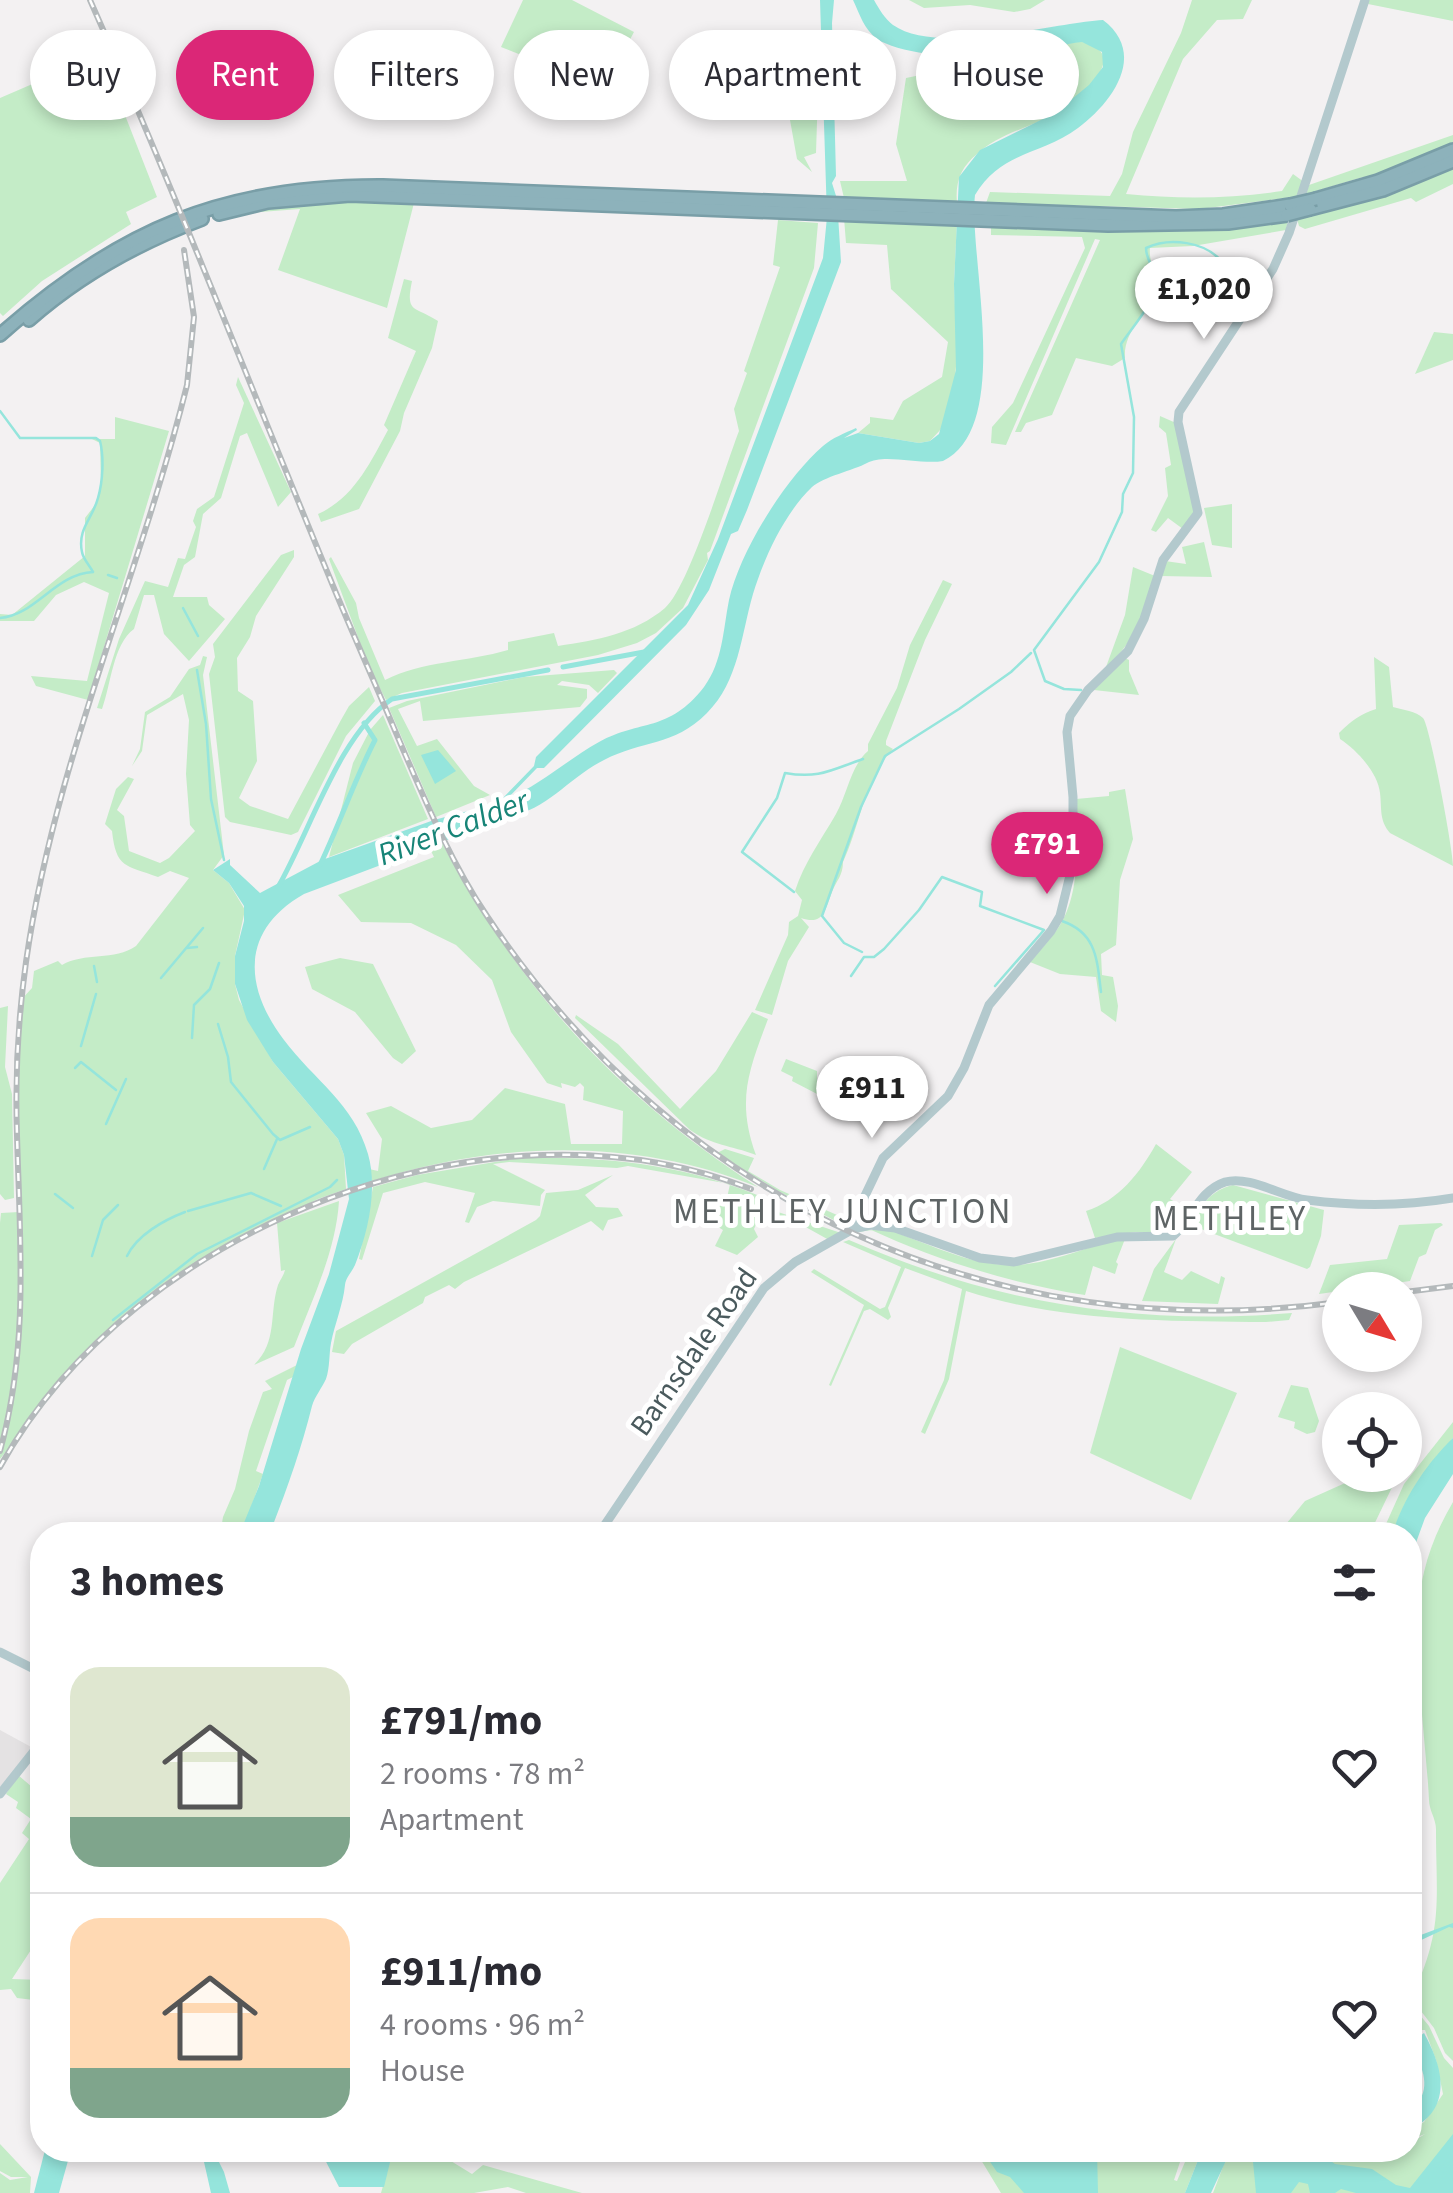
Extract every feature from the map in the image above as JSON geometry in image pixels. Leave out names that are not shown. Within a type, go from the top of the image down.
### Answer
[{"type":"highway","points":[[1313,204],[1453,150]]},
{"type":"highway","points":[[0,335],[87,266],[171,222],[244,198],[288,190],[346,186],[937,213],[1176,217],[1289,210],[1383,190],[1453,161]]},
{"type":"highway","points":[[0,345],[95,270],[153,238],[213,215],[244,206],[318,196],[411,191]]},
{"type":"main road","points":[[1365,0],[1289,233],[1273,269],[1180,412],[1178,420],[1198,514],[1162,560],[1144,619],[1128,651],[1076,706],[1067,732],[1074,810],[1073,863],[1060,916],[989,1005],[964,1068],[948,1096],[883,1158],[857,1216],[858,1227],[884,1226],[980,1258],[1014,1262],[1117,1237],[1173,1236],[1209,1192],[1228,1182],[1244,1182],[1298,1199],[1419,1202],[1453,1198]]},
{"type":"main road","name":"Barnsdale Road","points":[[607,1522],[764,1288],[795,1262],[858,1227]]},
{"type":"main road","points":[[0,1652],[30,1668]]},
{"type":"main road","points":[[0,1794],[30,1757]]},
{"type":"shaded area","points":[[0,1730],[30,1746],[30,1752],[0,1787]]},
{"type":"green space","points":[[523,0],[572,0],[630,30],[514,30],[514,52],[501,47]]},
{"type":"green space","points":[[909,0],[1045,0],[1014,12],[970,5],[924,8]]},
{"type":"green space","points":[[1192,0],[1252,0],[1243,19],[1217,20],[1183,59],[1126,194],[1262,194],[1282,191],[1293,174],[1304,182],[1300,196],[1200,209],[986,203],[990,192],[1110,196],[1122,174],[1133,132],[1181,33]]},
{"type":"green space","points":[[1369,0],[1453,0],[1453,21],[1368,4]]},
{"type":"green space","points":[[1079,41],[1103,55],[1098,76],[1079,95]]},
{"type":"green space","points":[[916,76],[916,120],[1042,120],[994,141],[971,159],[960,176],[957,203],[844,198],[840,181],[907,181],[896,144],[906,78]]},
{"type":"green space","points":[[30,85],[30,120],[127,120],[157,197],[126,212],[131,224],[42,281],[3,316],[0,313],[0,98]]},
{"type":"green space","points":[[790,120],[817,120],[816,153],[804,157],[812,172],[797,159]]},
{"type":"green space","points":[[1453,135],[1453,142],[1428,157],[1365,180],[1363,177],[1306,194],[1309,185]]},
{"type":"green space","points":[[1453,165],[1453,184],[1416,202],[1411,198],[1305,229],[1299,226],[1297,219],[1376,199],[1375,195]]},
{"type":"green space","points":[[345,201],[414,203],[387,308],[278,270],[300,209],[248,213]]},
{"type":"green space","points":[[844,218],[957,221],[955,382],[941,429],[930,441],[919,443],[858,433],[870,423],[870,417],[893,420],[903,401],[942,377],[948,342],[891,289],[887,245],[846,243]]},
{"type":"green space","points":[[778,220],[818,223],[814,268],[707,553],[708,560],[683,608],[656,633],[637,643],[598,655],[402,693],[386,700],[369,667],[331,557],[356,603],[385,680],[414,669],[508,650],[508,642],[554,633],[558,646],[601,638],[641,624],[665,608],[685,577],[739,431],[734,409],[780,267],[773,265]]},
{"type":"green space","points":[[1288,220],[1286,230],[1193,246],[1150,248],[1155,289],[1128,339],[1125,358],[1112,366],[1076,358],[1052,415],[1026,423],[1021,432],[1015,432],[1100,240],[1095,239],[1006,445],[991,443],[992,427],[1013,403],[1085,248],[1082,237],[991,235],[991,223]]},
{"type":"green space","points":[[404,279],[412,281],[410,299],[414,308],[438,321],[432,348],[400,431],[359,509],[321,522],[318,514],[342,499],[375,455],[416,351],[388,338]]},
{"type":"green space","points":[[1434,332],[1453,334],[1453,360],[1415,374]]},
{"type":"green space","points":[[238,377],[291,492],[278,507],[247,433],[240,436],[221,498],[203,514],[195,557],[184,565],[173,597],[207,597],[209,605],[225,619],[189,661],[164,634],[154,595],[144,595],[134,629],[121,644],[102,709],[97,708],[119,639],[145,581],[168,587],[178,558],[185,559],[196,527],[193,521],[197,509],[214,497],[244,403],[236,385]]},
{"type":"green space","points":[[1160,416],[1176,423],[1195,501],[1194,515],[1183,529],[1168,518],[1156,532],[1151,530],[1168,496],[1165,468],[1171,465],[1166,433],[1159,427]]},
{"type":"green space","points":[[115,417],[169,431],[88,700],[36,686],[31,676],[87,681],[109,593],[84,582],[56,595],[34,621],[0,621],[0,614],[12,615],[85,556],[85,518],[95,505],[101,486],[100,443],[92,439],[115,439]]},
{"type":"green space","points":[[1232,504],[1232,548],[1212,545],[1204,508]]},
{"type":"green space","points":[[1204,542],[1212,577],[1161,576],[1165,561],[1186,564],[1182,547]]},
{"type":"green space","points":[[294,550],[294,557],[256,616],[250,637],[237,658],[238,691],[253,701],[257,761],[239,798],[250,806],[288,819],[349,706],[369,687],[375,701],[346,736],[298,832],[291,835],[230,822],[225,817],[209,674],[215,657],[213,644],[281,555]]},
{"type":"green space","points":[[1133,567],[1155,576],[1138,626],[1106,667],[1125,615]]},
{"type":"green space","points":[[943,580],[952,584],[925,640],[886,741],[893,749],[869,789],[841,875],[819,918],[801,918],[809,927],[788,961],[772,1015],[755,1010],[788,935],[789,922],[798,916],[802,900],[795,891],[799,881],[840,806],[857,764],[868,751],[897,688],[910,645]]},
{"type":"green space","points":[[203,656],[207,657],[203,675],[224,855],[213,870],[229,883],[245,910],[235,956],[239,1000],[273,1062],[338,1139],[344,1155],[346,1189],[230,1243],[166,1284],[79,1362],[0,1459],[0,1223],[1,1213],[19,1212],[15,1134],[20,1001],[32,988],[34,971],[58,961],[62,965],[136,946],[189,878],[170,871],[158,877],[124,863],[116,852],[112,831],[105,824],[116,789],[128,777],[134,779],[117,810],[124,816],[129,851],[160,863],[195,831],[190,825],[186,774],[189,720],[183,694],[147,715],[142,751],[132,766],[140,749],[145,712],[170,697],[189,669],[200,665]]},
{"type":"green space","points":[[1374,657],[1389,667],[1393,707],[1423,718],[1441,789],[1453,866],[1390,833],[1371,770],[1340,739],[1339,733],[1348,725],[1376,709]]},
{"type":"green space","points":[[1125,658],[1129,660],[1129,671],[1139,695],[1094,690]]},
{"type":"green space","points":[[614,670],[617,673],[598,693],[589,685],[562,681],[557,685],[587,689],[587,698],[580,707],[423,721],[420,701],[398,709],[417,746],[437,739],[474,786],[490,795],[436,817],[389,708],[524,677]]},
{"type":"green space","points":[[383,715],[428,819],[329,857],[353,763],[370,730]]},
{"type":"green space","points":[[1125,789],[1133,839],[1120,880],[1116,945],[1101,954],[1102,975],[1113,977],[1118,1006],[1116,1022],[1101,1011],[1096,977],[1060,974],[1030,962],[1060,925],[1072,896],[1076,799],[1109,796],[1109,792]]},
{"type":"green space","points":[[441,841],[504,945],[576,1035],[660,1115],[758,1187],[663,1159],[566,1150],[468,1158],[372,1181],[369,1169],[378,1171],[382,1139],[366,1113],[391,1106],[431,1128],[472,1120],[505,1088],[565,1104],[571,1144],[622,1144],[623,1111],[583,1100],[584,1087],[580,1083],[575,1087],[561,1083],[562,1088],[547,1083],[511,1032],[492,980],[456,945],[411,923],[361,922],[338,895],[434,857],[429,847]]},
{"type":"green space","points":[[340,958],[373,964],[416,1051],[402,1064],[355,1012],[312,989],[305,967]]},
{"type":"green space","points":[[8,1006],[5,1067],[12,1094],[14,1198],[5,1200],[0,1194],[0,1008]]},
{"type":"green space","points":[[752,1012],[768,1019],[747,1086],[747,1118],[756,1155],[690,1130],[575,1018],[576,1015],[618,1044],[680,1109],[716,1071]]},
{"type":"green space","points":[[786,1059],[817,1071],[817,1082],[825,1085],[819,1095],[781,1071]]},
{"type":"green space","points":[[1156,1144],[1192,1172],[1170,1199],[1178,1204],[1169,1225],[1175,1230],[1095,1238],[1086,1211],[1127,1185]]},
{"type":"green space","points":[[725,1149],[754,1158],[748,1171],[780,1190],[853,1222],[847,1227],[778,1191],[717,1153]]},
{"type":"green space","points":[[519,1158],[614,1161],[676,1170],[723,1183],[628,1166],[493,1164],[545,1190],[540,1206],[493,1201],[477,1207],[469,1223],[465,1222],[475,1193],[425,1182],[383,1193],[362,1260],[359,1259],[373,1187],[417,1175]]},
{"type":"green space","points":[[613,1175],[585,1195],[596,1207],[618,1208],[623,1216],[608,1220],[603,1231],[591,1221],[455,1289],[449,1285],[425,1297],[423,1303],[352,1344],[344,1354],[332,1352],[336,1331],[536,1220],[546,1193],[578,1190]]},
{"type":"green space","points":[[730,1185],[767,1199],[769,1209],[841,1233],[829,1240],[802,1225],[787,1226],[786,1221],[759,1218],[754,1229],[758,1237],[737,1255],[715,1246],[723,1230],[707,1220],[718,1215],[720,1202],[716,1198],[727,1198]]},
{"type":"green space","points":[[1233,1185],[1324,1210],[1321,1236],[1310,1267],[1193,1226],[1191,1222],[1208,1199]]},
{"type":"green space","points":[[339,1201],[328,1257],[294,1347],[254,1365],[267,1347],[275,1296],[285,1270],[281,1271],[277,1223]]},
{"type":"green space","points":[[1399,1225],[1443,1225],[1435,1230],[1413,1272],[1327,1272],[1330,1265],[1387,1259]]},
{"type":"green space","points":[[884,1228],[972,1260],[1009,1265],[1040,1262],[1125,1239],[1115,1274],[1093,1266],[1085,1295],[975,1270],[871,1230]]},
{"type":"green space","points":[[1176,1239],[1164,1272],[1182,1280],[1191,1271],[1219,1284],[1221,1276],[1225,1278],[1218,1304],[1142,1301],[1154,1269]]},
{"type":"green space","points":[[849,1240],[957,1280],[1066,1305],[1177,1316],[1292,1313],[1289,1320],[1266,1322],[1115,1318],[1040,1309],[966,1291],[949,1379],[925,1434],[921,1432],[944,1380],[962,1289],[905,1268],[888,1308],[891,1317],[888,1320],[870,1309],[864,1311],[831,1386],[864,1305],[811,1272],[814,1269],[880,1309],[885,1307],[901,1267],[843,1242]]},
{"type":"green space","points":[[1120,1347],[1237,1393],[1191,1500],[1090,1453]]},
{"type":"green space","points":[[297,1365],[293,1377],[287,1380],[256,1471],[263,1474],[246,1522],[222,1522],[263,1392],[272,1389],[265,1381]]},
{"type":"green space","points":[[1291,1385],[1308,1388],[1319,1421],[1315,1432],[1307,1434],[1294,1428],[1295,1422],[1278,1417]]},
{"type":"green space","points":[[1453,1422],[1453,1438],[1422,1477],[1422,1461]]},
{"type":"green space","points":[[1325,1492],[1390,1492],[1375,1522],[1288,1522],[1305,1501]]},
{"type":"green space","points":[[1400,1492],[1412,1492],[1398,1522],[1387,1522]]},
{"type":"green space","points":[[1453,1502],[1453,2061],[1422,2012],[1422,1974],[1433,1933],[1437,1896],[1436,1829],[1429,1804],[1422,1711],[1422,1584],[1440,1527]]},
{"type":"green space","points":[[18,1775],[30,1785],[30,1818],[16,1808],[18,1802],[6,1794]]},
{"type":"green space","points":[[30,1821],[30,1951],[12,1979],[30,1980],[30,2000],[17,1998],[11,1989],[0,1990],[0,1883],[29,1839],[22,1833]]},
{"type":"green space","points":[[1422,2018],[1453,2068],[1453,2193],[1213,2193],[1225,2162],[1422,2162],[1422,2123],[1443,2094]]},
{"type":"green space","points":[[0,2144],[31,2177],[30,2193],[0,2193],[0,2173],[10,2180],[28,2177],[11,2177],[0,2171]]},
{"type":"green space","points":[[390,2162],[452,2162],[472,2174],[483,2165],[582,2193],[526,2193],[508,2187],[474,2193],[381,2193]]},
{"type":"green space","points":[[982,2162],[1180,2162],[1174,2180],[1177,2181],[1185,2162],[1197,2162],[1185,2193],[1001,2193]]},
{"type":"water","points":[[820,0],[834,0],[832,30],[821,30]]},
{"type":"water","points":[[853,0],[874,0],[893,25],[913,34],[916,51],[896,47],[896,30],[869,30]]},
{"type":"water","name":"River Calder","points":[[1103,20],[1116,33],[1124,63],[1113,92],[1103,105],[1064,137],[997,170],[975,195],[982,378],[977,414],[964,442],[943,461],[874,460],[812,487],[784,523],[769,551],[753,594],[738,657],[726,687],[707,713],[682,732],[591,767],[547,800],[522,813],[304,894],[283,908],[269,924],[255,960],[261,999],[284,1040],[332,1093],[362,1136],[371,1167],[372,1196],[364,1239],[346,1282],[326,1379],[313,1402],[274,1522],[244,1522],[329,1274],[349,1199],[344,1155],[338,1139],[273,1062],[247,1020],[235,984],[235,956],[244,906],[229,883],[213,870],[230,859],[230,865],[260,893],[322,860],[434,820],[498,803],[534,766],[536,757],[688,605],[718,539],[823,258],[827,217],[824,120],[835,120],[836,176],[832,183],[837,199],[841,262],[738,531],[731,534],[709,590],[686,625],[544,768],[537,768],[508,798],[599,742],[666,719],[691,702],[704,687],[719,656],[729,600],[754,538],[794,477],[823,446],[856,428],[844,438],[858,433],[919,443],[939,434],[956,370],[954,284],[959,177],[980,150],[1041,120],[1079,120],[1079,93],[1103,67],[1102,52],[1079,42],[1079,30],[1032,30]]},
{"type":"water","points":[[438,750],[456,771],[435,784],[421,755]]},
{"type":"water","points":[[1453,1438],[1453,1474],[1422,1526],[1422,1522],[1397,1522],[1411,1492],[1422,1492],[1422,1475]]},
{"type":"water","points":[[1453,1923],[1453,1928],[1422,1940],[1422,1935]]},
{"type":"water","points":[[1422,2035],[1436,2060],[1441,2087],[1439,2100],[1422,2122],[1424,2086]]},
{"type":"water","points":[[1453,2134],[1453,2193],[1356,2193],[1341,2189],[1335,2193],[1310,2193],[1308,2184],[1299,2182],[1291,2193],[1256,2193],[1253,2162],[1332,2162],[1372,2169],[1396,2185],[1410,2188]]},
{"type":"water","points":[[42,2162],[68,2162],[59,2193],[34,2193]]},
{"type":"water","points":[[204,2162],[219,2162],[230,2193],[211,2193]]},
{"type":"water","points":[[326,2162],[390,2162],[384,2187],[339,2187]]},
{"type":"water","points":[[990,2162],[1097,2162],[1098,2193],[1024,2193],[1010,2177],[997,2172]]},
{"type":"water","points":[[1197,2162],[1225,2162],[1211,2193],[1185,2193]]},
{"type":"waterway","points":[[1081,690],[1064,689],[1045,681],[1034,650],[1099,562],[1122,512],[1123,494],[1133,473],[1134,417],[1121,344],[1156,287],[1146,248],[1176,242],[1197,246],[1216,256],[1236,284],[1254,287]]},
{"type":"waterway","points":[[0,411],[20,438],[100,441],[100,491],[81,544],[93,572]]},
{"type":"waterway","points":[[0,618],[24,610],[80,574],[93,572]]},
{"type":"waterway","points":[[108,575],[117,578]]},
{"type":"waterway","points":[[183,608],[198,636]]},
{"type":"waterway","points":[[563,667],[644,652]]},
{"type":"waterway","points":[[862,952],[844,943],[822,916],[861,807],[885,756],[959,709],[1031,653]]},
{"type":"waterway","points":[[197,670],[206,724],[211,799],[224,860]]},
{"type":"waterway","points":[[278,887],[341,759],[356,735],[392,699],[548,670]]},
{"type":"waterway","points":[[320,865],[375,740],[364,723]]},
{"type":"waterway","points":[[794,892],[742,852],[777,798],[785,773],[816,774],[863,759]]},
{"type":"waterway","points":[[851,976],[864,957],[874,957],[884,949],[942,877],[982,892],[980,906],[1044,930],[995,986]]},
{"type":"waterway","points":[[1062,921],[1089,940],[1101,992]]},
{"type":"waterway","points":[[161,978],[203,928]]},
{"type":"waterway","points":[[187,948],[197,947]]},
{"type":"waterway","points":[[192,1038],[194,1005],[210,989],[219,963]]},
{"type":"waterway","points":[[94,966],[97,982]]},
{"type":"waterway","points":[[81,1046],[96,994]]},
{"type":"waterway","points":[[218,1024],[231,1082],[273,1134],[280,1140],[310,1127]]},
{"type":"waterway","points":[[75,1068],[81,1062],[116,1090]]},
{"type":"waterway","points":[[106,1124],[126,1079]]},
{"type":"waterway","points":[[264,1169],[277,1139]]},
{"type":"waterway","points":[[113,1320],[197,1254],[337,1180]]},
{"type":"waterway","points":[[188,1211],[251,1193],[281,1206]]},
{"type":"waterway","points":[[55,1194],[73,1208]]},
{"type":"waterway","points":[[92,1256],[103,1220],[118,1205]]},
{"type":"waterway","points":[[127,1256],[152,1229],[185,1212]]},
{"type":"railway","points":[[90,0],[431,812],[462,876],[487,916],[565,1018],[653,1105],[751,1178],[857,1235],[970,1277],[1089,1302],[1212,1311],[1322,1303]]},
{"type":"railway","points":[[0,1451],[19,1333],[16,1092],[26,962],[56,815],[187,385],[194,317],[184,250]]},
{"type":"railway","points":[[0,1467],[60,1381],[137,1307],[228,1246],[328,1199],[434,1168],[543,1155],[650,1161],[751,1189]]},
{"type":"railway","points":[[1422,1290],[1453,1286]]},
{"type":"district","name":"METHLEY JUNCTION","points":[[843,1212]]},
{"type":"district","name":"METHLEY","points":[[1230,1219]]}]
